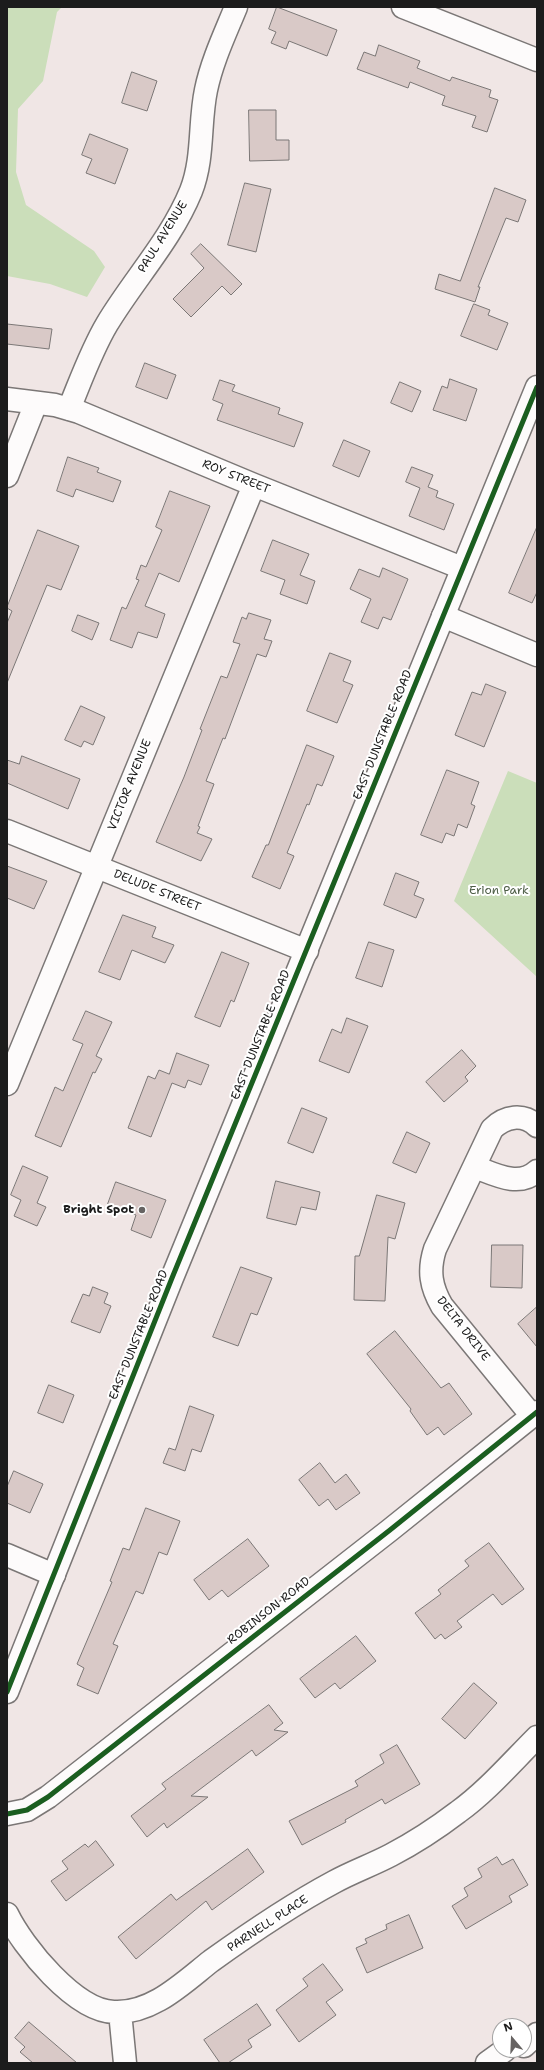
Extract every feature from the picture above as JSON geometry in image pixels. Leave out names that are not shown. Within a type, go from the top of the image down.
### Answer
[{"type":"main road","name":"PAUL AVENUE","points":[[69,409],[91,354],[108,323],[168,235],[182,211],[192,189],[202,138],[206,90],[212,67],[236,7]]},
{"type":"main road","points":[[403,7],[440,14],[537,60]]},
{"type":"main road","name":"EAST DUNSTABLE ROAD","points":[[7,1692],[172,1278],[537,387]]},
{"type":"main road","name":"ROY STREET","points":[[7,399],[69,409],[462,568]]},
{"type":"main road","points":[[7,476],[36,403]]},
{"type":"main road","name":"VICTOR AVENUE","points":[[7,1084],[254,485]]},
{"type":"main road","points":[[443,616],[537,655]]},
{"type":"main road","name":"DELUDE STREET","points":[[7,831],[307,951]]},
{"type":"main road","name":"DELTA DRIVE","points":[[535,1414],[442,1306],[433,1289],[431,1279],[432,1259],[435,1249],[475,1167],[488,1135],[498,1123],[513,1118],[528,1120],[537,1126]]},
{"type":"main road","points":[[475,1167],[512,1179],[528,1177],[537,1171]]},
{"type":"main road","name":"ROBINSON ROAD","points":[[7,1814],[26,1810],[48,1797],[535,1414]]},
{"type":"main road","points":[[7,1555],[54,1575]]},
{"type":"main road","name":"PARNELL PLACE","points":[[7,1914],[30,1948],[69,1990],[95,2008],[107,2012],[135,2011],[156,2001],[257,1929],[334,1882],[391,1855],[429,1833],[471,1802],[537,1737]]},
{"type":"main road","points":[[120,2012],[125,2063]]},
{"type":"green space","points":[[7,7],[62,7],[57,12],[43,81],[18,109],[16,172],[26,205],[94,251],[105,267],[87,297],[50,284],[7,276]]},
{"type":"green space","name":"Erion Park","points":[[508,771],[537,783],[537,977],[454,901]]},
{"type":"building","points":[[277,7],[337,30],[327,56],[289,41],[286,49],[271,43],[276,32],[269,29]]},
{"type":"building","points":[[379,45],[420,61],[417,68],[450,81],[452,77],[491,90],[489,97],[498,100],[487,132],[472,127],[476,116],[442,105],[445,96],[410,82],[408,88],[357,69],[364,52],[375,56]]},
{"type":"building","points":[[132,72],[157,81],[147,111],[122,103]]},
{"type":"building","points":[[249,110],[276,110],[276,140],[289,140],[289,160],[250,161]]},
{"type":"building","points":[[90,134],[128,149],[115,184],[86,173],[92,159],[82,155]]},
{"type":"building","points":[[245,183],[271,189],[256,252],[228,245]]},
{"type":"building","points":[[495,188],[526,200],[518,222],[506,218],[478,287],[480,287],[475,302],[435,289],[439,274],[460,281]]},
{"type":"building","points":[[201,244],[242,284],[231,295],[222,286],[191,317],[173,299],[204,268],[191,254]]},
{"type":"building","points":[[474,304],[490,310],[488,315],[508,323],[497,350],[461,336]]},
{"type":"building","points":[[7,324],[52,329],[49,349],[7,344]]},
{"type":"building","points":[[145,363],[176,375],[167,399],[136,387]]},
{"type":"building","points":[[450,379],[477,389],[466,421],[433,410],[442,386],[447,388]]},
{"type":"building","points":[[220,380],[235,385],[232,391],[280,408],[278,414],[303,423],[294,447],[217,420],[223,404],[213,400]]},
{"type":"building","points":[[400,382],[421,391],[412,412],[391,403]]},
{"type":"building","points":[[344,440],[370,451],[359,477],[333,466]]},
{"type":"building","points":[[68,457],[99,468],[97,472],[121,481],[113,502],[76,489],[73,497],[57,491]]},
{"type":"building","points":[[412,467],[433,475],[428,487],[438,491],[436,497],[454,504],[444,530],[409,516],[420,488],[406,482]]},
{"type":"building","points":[[170,491],[210,506],[179,582],[159,573],[145,606],[165,614],[157,638],[138,632],[132,648],[110,640],[122,607],[126,609],[139,580],[136,579],[141,565],[146,567],[162,530],[156,527]]},
{"type":"building","points":[[537,527],[537,592],[532,603],[509,593]]},
{"type":"building","points":[[38,530],[79,546],[61,590],[47,585],[7,683],[7,623],[12,611],[7,608]]},
{"type":"building","points":[[273,540],[309,554],[300,575],[315,581],[307,604],[280,594],[285,580],[261,571]]},
{"type":"building","points":[[383,568],[408,579],[391,620],[383,617],[378,629],[361,622],[371,599],[350,589],[359,569],[379,577]]},
{"type":"building","points":[[249,613],[271,620],[264,639],[272,641],[266,657],[257,654],[225,739],[223,738],[206,781],[214,784],[198,826],[200,827],[197,833],[212,839],[201,861],[156,842],[184,777],[202,730],[200,729],[221,676],[227,678],[240,644],[233,642],[242,617],[246,619]]},
{"type":"building","points":[[78,615],[99,623],[92,640],[72,631]]},
{"type":"building","points":[[330,653],[351,661],[343,681],[353,685],[337,723],[307,711]]},
{"type":"building","points":[[486,684],[506,692],[484,747],[455,735],[472,692],[481,695]]},
{"type":"building","points":[[81,706],[105,717],[93,745],[84,741],[81,747],[65,740]]},
{"type":"building","points":[[307,745],[334,756],[322,786],[317,784],[309,805],[307,804],[287,853],[294,856],[280,889],[252,877],[266,845],[268,845]]},
{"type":"building","points":[[22,756],[80,779],[68,809],[7,783],[7,760],[19,764]]},
{"type":"building","points":[[447,770],[479,782],[471,804],[475,806],[467,828],[458,824],[454,836],[446,833],[442,843],[421,835]]},
{"type":"building","points":[[7,866],[47,881],[34,909],[7,898]]},
{"type":"building","points":[[396,873],[419,882],[414,895],[424,899],[416,918],[384,905]]},
{"type":"building","points":[[123,915],[156,927],[152,937],[174,945],[165,963],[132,950],[120,980],[99,972]]},
{"type":"building","points":[[369,942],[394,950],[382,987],[356,978]]},
{"type":"building","points":[[222,952],[249,963],[234,1002],[231,1000],[220,1027],[195,1017]]},
{"type":"building","points":[[86,1011],[112,1022],[96,1056],[102,1059],[95,1073],[93,1072],[61,1147],[35,1136],[55,1087],[63,1091],[83,1044],[73,1040]]},
{"type":"building","points":[[347,1018],[368,1026],[349,1073],[319,1061],[332,1029],[341,1033]]},
{"type":"building","points":[[462,1050],[476,1066],[465,1077],[468,1081],[444,1102],[426,1082]]},
{"type":"building","points":[[177,1053],[209,1065],[201,1085],[188,1080],[185,1088],[172,1083],[151,1137],[128,1128],[148,1076],[155,1079],[159,1070],[169,1074]]},
{"type":"building","points":[[302,1108],[327,1118],[313,1153],[288,1143]]},
{"type":"building","points":[[407,1132],[430,1143],[416,1173],[393,1163]]},
{"type":"building","points":[[23,1166],[48,1177],[37,1203],[46,1207],[37,1226],[14,1216],[21,1200],[11,1195]]},
{"type":"building","points":[[276,1181],[320,1192],[316,1210],[301,1207],[296,1225],[267,1218]]},
{"type":"building","name":"Bright Spot","points":[[116,1182],[166,1200],[151,1238],[131,1230],[136,1215],[108,1204]]},
{"type":"building","points":[[377,1195],[405,1203],[395,1239],[388,1237],[385,1301],[354,1300],[355,1256],[359,1256]]},
{"type":"building","points":[[492,1245],[523,1245],[522,1288],[491,1287]]},
{"type":"building","points":[[241,1267],[272,1278],[257,1315],[251,1313],[238,1346],[213,1337]]},
{"type":"building","points":[[93,1287],[108,1293],[104,1303],[111,1306],[100,1333],[71,1322],[83,1294],[89,1296]]},
{"type":"building","points":[[537,1307],[537,1347],[518,1324]]},
{"type":"building","points":[[395,1331],[441,1388],[449,1383],[472,1414],[444,1435],[438,1427],[427,1435],[410,1411],[411,1409],[367,1354]]},
{"type":"building","points":[[49,1385],[74,1395],[63,1423],[38,1413]]},
{"type":"building","points":[[190,1406],[214,1415],[201,1452],[192,1449],[185,1471],[163,1463],[169,1448],[175,1450]]},
{"type":"building","points":[[320,1463],[335,1483],[346,1474],[360,1493],[336,1510],[328,1499],[319,1506],[299,1480]]},
{"type":"building","points":[[14,1471],[43,1484],[30,1513],[7,1503],[7,1487]]},
{"type":"building","points":[[146,1508],[180,1521],[167,1555],[159,1552],[143,1594],[136,1591],[113,1644],[118,1646],[98,1694],[77,1685],[84,1668],[77,1664],[112,1582],[110,1581],[123,1548],[129,1550]]},
{"type":"building","points":[[248,1539],[269,1566],[228,1597],[222,1590],[209,1600],[194,1580]]},
{"type":"building","points":[[489,1543],[524,1589],[502,1605],[493,1594],[457,1621],[462,1627],[445,1639],[441,1634],[435,1639],[415,1613],[441,1594],[438,1590],[469,1566],[465,1561]]},
{"type":"building","points":[[356,1636],[376,1661],[340,1689],[335,1683],[315,1698],[300,1679]]},
{"type":"building","points":[[474,1683],[497,1703],[465,1739],[442,1719]]},
{"type":"building","points":[[269,1705],[283,1723],[274,1730],[288,1732],[256,1756],[252,1750],[191,1796],[208,1797],[167,1828],[164,1823],[147,1837],[131,1816],[166,1789],[162,1784]]},
{"type":"building","points":[[397,1745],[420,1784],[385,1804],[382,1799],[345,1820],[346,1822],[302,1845],[289,1821],[358,1786],[355,1781],[384,1763],[380,1755]]},
{"type":"building","points":[[96,1841],[114,1865],[66,1901],[51,1881],[68,1869],[62,1861],[85,1844],[88,1847]]},
{"type":"building","points":[[248,1849],[264,1872],[212,1910],[206,1901],[136,1959],[118,1937],[171,1894],[176,1900]]},
{"type":"building","points":[[497,1857],[502,1865],[513,1859],[528,1885],[509,1896],[512,1902],[466,1929],[452,1906],[468,1896],[464,1888],[482,1877],[478,1869]]},
{"type":"building","points":[[409,1915],[423,1948],[367,1973],[356,1948],[367,1943],[365,1939],[387,1929],[386,1925]]},
{"type":"building","points":[[323,1964],[343,1990],[326,2002],[336,2015],[299,2042],[276,2010],[308,1986],[303,1979]]},
{"type":"building","points":[[257,2004],[271,2025],[248,2040],[252,2047],[228,2063],[220,2063],[204,2040]]},
{"type":"building","points":[[29,2022],[77,2063],[33,2063],[20,2052],[25,2047],[15,2038]]},
{"type":"cycle path","points":[[7,1692],[172,1278],[537,387]]},
{"type":"cycle path","points":[[7,1814],[27,1810],[48,1797],[390,1530],[537,1412]]},
{"type":"place","name":"Bright Spot","points":[[142,1210]]}]
